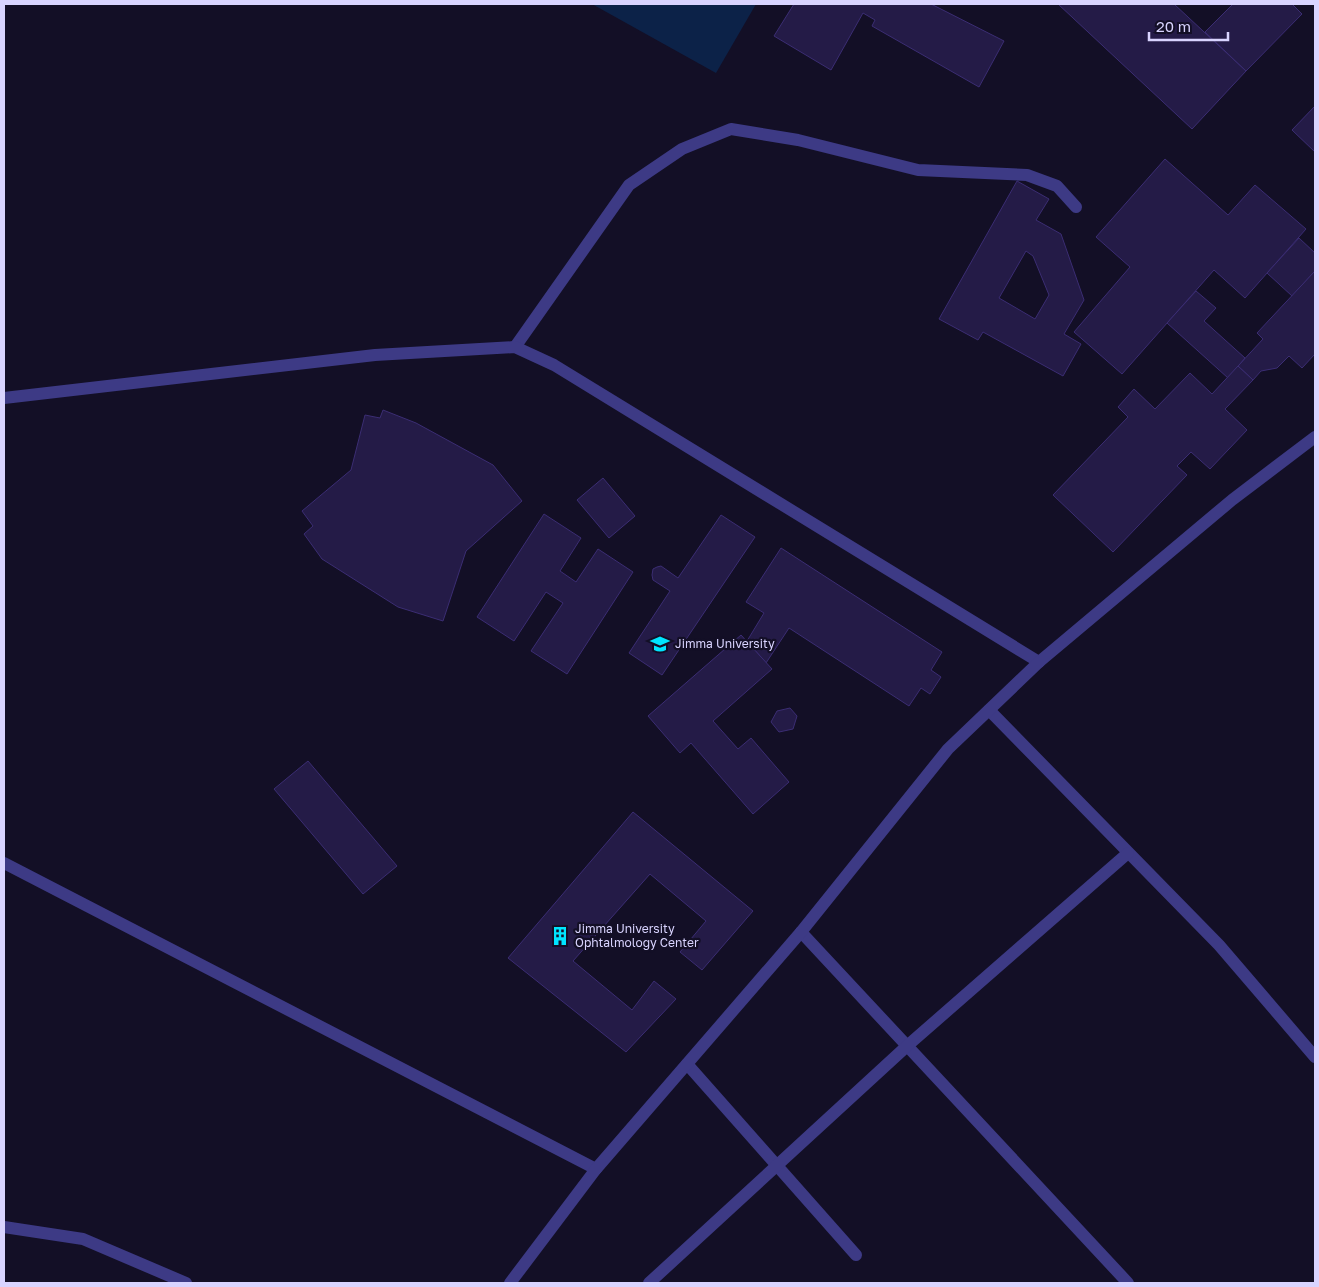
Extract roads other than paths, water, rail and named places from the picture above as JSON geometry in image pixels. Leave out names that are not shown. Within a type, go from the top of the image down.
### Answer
[{"type":"lane","points":[[515,347],[629,186],[682,149],[731,130],[798,140],[918,170],[1027,175],[1057,186],[1076,207]]},
{"type":"lane","points":[[4,398],[375,355],[515,347],[554,365],[1039,662]]},
{"type":"lane","points":[[510,1283],[596,1169],[800,932],[948,749],[1039,662],[1232,500],[1315,437]]},
{"type":"lane","points":[[989,710],[1219,945],[1315,1057]]},
{"type":"lane","points":[[649,1283],[907,1046],[1128,853]]},
{"type":"lane","points":[[4,863],[596,1169]]},
{"type":"lane","points":[[800,932],[1128,1283]]},
{"type":"lane","points":[[687,1064],[856,1255]]},
{"type":"lane","points":[[4,1227],[83,1239],[186,1283]]},
{"type":"water","points":[[592,4],[756,4],[716,73]]},
{"type":"place","name":"Jimma University","points":[[660,644]]},
{"type":"place","name":"Jimma University Ophtalmology Center","points":[[560,936]]}]
